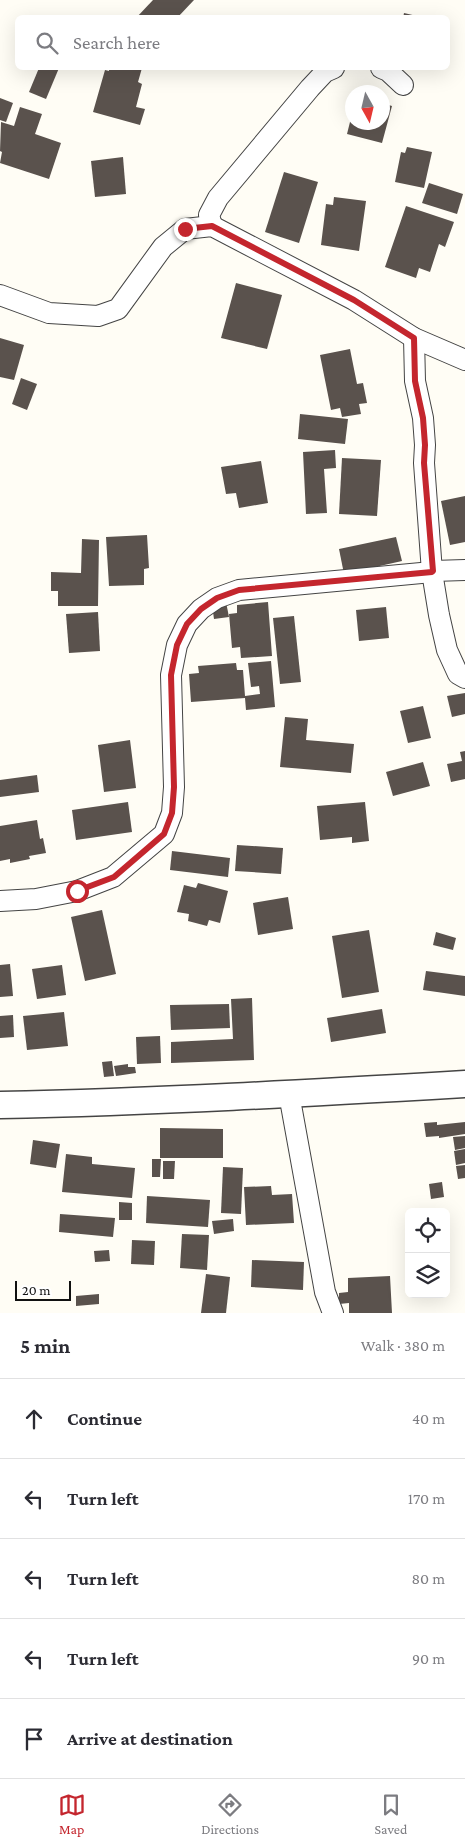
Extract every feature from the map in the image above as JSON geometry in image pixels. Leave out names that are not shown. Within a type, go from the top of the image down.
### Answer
[{"type":"street","points":[[212,226],[209,215],[218,198],[310,88],[325,72],[330,70]]},
{"type":"street","points":[[384,70],[403,85]]},
{"type":"street","points":[[0,295],[49,313],[98,316],[118,309],[163,247],[185,229],[212,226],[354,300],[414,338],[465,360]]},
{"type":"street","points":[[414,338],[415,381],[423,418],[424,463],[432,572],[438,615],[447,650],[458,674],[465,678]]},
{"type":"street","points":[[0,901],[36,899],[77,891],[114,877],[164,834],[172,813],[174,787],[171,675],[177,645],[187,624],[201,609],[217,598],[239,590],[465,570]]},
{"type":"street","points":[[0,1104],[87,1103],[465,1084]]},
{"type":"street","points":[[289,1094],[325,1292],[333,1313]]},
{"type":"building","points":[[153,0],[194,0],[180,15],[139,15]]},
{"type":"building","points":[[38,70],[58,70],[46,99],[29,92]]},
{"type":"building","points":[[105,70],[141,70],[138,82],[142,84],[136,107],[145,109],[140,125],[93,112]]},
{"type":"building","points":[[0,98],[13,103],[6,122],[0,120]]},
{"type":"building","points":[[20,107],[42,114],[35,134],[61,143],[49,179],[0,163],[2,152],[0,151],[1,122],[14,126]]},
{"type":"building","points":[[348,130],[386,130],[382,143],[347,134]]},
{"type":"building","points":[[407,147],[432,152],[424,188],[395,182],[401,152],[405,153]]},
{"type":"building","points":[[123,157],[126,194],[95,197],[91,161]]},
{"type":"building","points":[[284,172],[318,182],[299,243],[265,232]]},
{"type":"building","points":[[429,183],[463,194],[457,214],[422,203]]},
{"type":"building","points":[[334,197],[366,201],[359,251],[321,245],[326,204],[333,205]]},
{"type":"building","points":[[406,206],[454,222],[445,247],[439,244],[430,272],[419,268],[416,278],[385,267]]},
{"type":"building","points":[[236,283],[282,295],[267,349],[221,338]]},
{"type":"building","points":[[0,338],[24,345],[14,380],[0,377]]},
{"type":"building","points":[[350,349],[357,384],[363,383],[367,403],[359,404],[361,414],[342,417],[340,408],[331,410],[320,355]]},
{"type":"building","points":[[21,378],[37,384],[27,410],[12,404]]},
{"type":"building","points":[[300,414],[348,419],[345,444],[298,439]]},
{"type":"building","points":[[335,450],[336,468],[324,469],[327,513],[306,514],[303,452]]},
{"type":"building","points":[[342,458],[381,460],[377,516],[339,514]]},
{"type":"building","points":[[261,461],[268,503],[239,508],[236,493],[226,494],[221,467]]},
{"type":"building","points":[[465,496],[465,542],[450,545],[441,501]]},
{"type":"building","points":[[147,535],[149,568],[144,569],[144,585],[109,586],[106,537]]},
{"type":"building","points":[[396,537],[402,561],[344,574],[339,549]]},
{"type":"building","points":[[82,539],[99,540],[98,606],[58,606],[58,591],[51,591],[51,572],[81,573]]},
{"type":"building","points":[[226,602],[229,617],[214,619],[212,605]]},
{"type":"building","points":[[268,602],[272,656],[241,658],[240,647],[232,648],[229,614],[237,613],[237,605]]},
{"type":"building","points":[[386,607],[389,638],[359,641],[356,610]]},
{"type":"building","points":[[98,612],[100,651],[69,653],[66,614]]},
{"type":"building","points":[[294,616],[301,682],[280,684],[273,618]]},
{"type":"building","points":[[271,661],[275,707],[246,710],[245,698],[191,702],[189,674],[199,673],[198,666],[236,663],[237,670],[243,670],[245,696],[260,694],[259,686],[251,687],[248,663]]},
{"type":"building","points":[[465,693],[465,714],[452,717],[447,696]]},
{"type":"building","points":[[423,706],[431,738],[408,743],[400,711]]},
{"type":"building","points":[[285,717],[308,719],[306,740],[354,744],[351,773],[280,767]]},
{"type":"building","points":[[130,740],[136,788],[104,792],[98,745]]},
{"type":"building","points":[[465,751],[465,779],[451,782],[447,764],[462,761],[460,752]]},
{"type":"building","points":[[423,762],[430,786],[393,796],[386,772]]},
{"type":"building","points":[[37,775],[39,792],[0,797],[0,780]]},
{"type":"building","points":[[128,802],[132,832],[76,840],[72,810]]},
{"type":"building","points":[[365,802],[369,841],[352,843],[352,837],[320,840],[317,806]]},
{"type":"building","points":[[37,820],[40,839],[43,838],[46,853],[29,856],[30,859],[10,863],[10,859],[0,861],[0,826]]},
{"type":"building","points":[[237,845],[283,848],[281,874],[235,871]]},
{"type":"building","points":[[172,851],[230,858],[228,877],[170,870]]},
{"type":"building","points":[[198,883],[228,891],[220,923],[209,920],[207,926],[188,921],[189,914],[177,912],[184,885],[196,888]]},
{"type":"building","points":[[288,897],[293,929],[258,935],[253,903]]},
{"type":"building","points":[[102,910],[116,974],[85,981],[71,917]]},
{"type":"building","points":[[369,930],[379,992],[342,998],[332,936]]},
{"type":"building","points":[[436,932],[456,938],[453,950],[433,945]]},
{"type":"building","points":[[10,964],[13,996],[0,997],[0,965]]},
{"type":"building","points":[[62,965],[66,995],[37,999],[32,969]]},
{"type":"building","points":[[426,971],[465,976],[465,996],[423,990]]},
{"type":"building","points":[[252,998],[254,1060],[171,1063],[171,1042],[233,1039],[231,999]]},
{"type":"building","points":[[229,1004],[230,1028],[171,1030],[170,1005]]},
{"type":"building","points":[[382,1009],[386,1033],[331,1042],[327,1018]]},
{"type":"building","points":[[64,1012],[68,1046],[27,1050],[23,1016]]},
{"type":"building","points":[[13,1015],[14,1037],[0,1038],[0,1016]]},
{"type":"building","points":[[160,1036],[161,1063],[137,1064],[136,1037]]},
{"type":"building","points":[[112,1061],[114,1076],[104,1077],[102,1062]]},
{"type":"building","points":[[128,1064],[128,1067],[135,1067],[136,1073],[116,1076],[114,1066]]},
{"type":"building","points":[[437,1122],[437,1125],[465,1122],[465,1134],[439,1138],[439,1136],[426,1137],[424,1123]]},
{"type":"building","points":[[160,1128],[223,1129],[223,1158],[160,1158]]},
{"type":"building","points":[[465,1136],[465,1148],[455,1150],[453,1137]]},
{"type":"building","points":[[33,1140],[60,1144],[56,1168],[30,1164]]},
{"type":"building","points":[[465,1149],[465,1163],[456,1165],[454,1151]]},
{"type":"building","points":[[66,1154],[92,1157],[92,1164],[135,1168],[132,1198],[62,1192]]},
{"type":"building","points":[[152,1159],[161,1159],[160,1177],[152,1177]]},
{"type":"building","points":[[163,1161],[175,1161],[174,1179],[163,1179]]},
{"type":"building","points":[[465,1165],[465,1178],[458,1179],[456,1166]]},
{"type":"building","points":[[223,1167],[243,1168],[241,1214],[221,1213]]},
{"type":"building","points":[[442,1182],[444,1197],[431,1199],[429,1184]]},
{"type":"building","points":[[271,1186],[272,1195],[292,1194],[294,1223],[246,1225],[244,1187]]},
{"type":"building","points":[[147,1196],[210,1200],[208,1227],[146,1223]]},
{"type":"building","points":[[119,1202],[132,1203],[132,1220],[119,1220]]},
{"type":"building","points":[[60,1214],[115,1218],[113,1237],[59,1232]]},
{"type":"building","points":[[233,1219],[234,1231],[214,1234],[212,1221]]},
{"type":"building","points":[[182,1234],[209,1235],[207,1270],[180,1268]]},
{"type":"building","points":[[132,1240],[155,1241],[154,1265],[131,1264]]},
{"type":"building","points":[[109,1250],[110,1261],[95,1262],[94,1251]]},
{"type":"building","points":[[252,1260],[304,1262],[303,1290],[251,1287]]},
{"type":"building","points":[[206,1274],[230,1277],[226,1313],[201,1313]]},
{"type":"building","points":[[390,1276],[392,1313],[349,1313],[349,1303],[339,1304],[339,1293],[348,1292],[348,1278]]},
{"type":"building","points":[[99,1294],[99,1304],[76,1306],[76,1296]]},
{"type":"route","points":[[77,891],[114,877],[164,834],[172,813],[174,787],[171,675],[177,645],[187,624],[201,609],[217,598],[239,590],[433,571],[424,463],[423,418],[415,381],[414,338],[354,300],[212,226],[185,229]]}]
